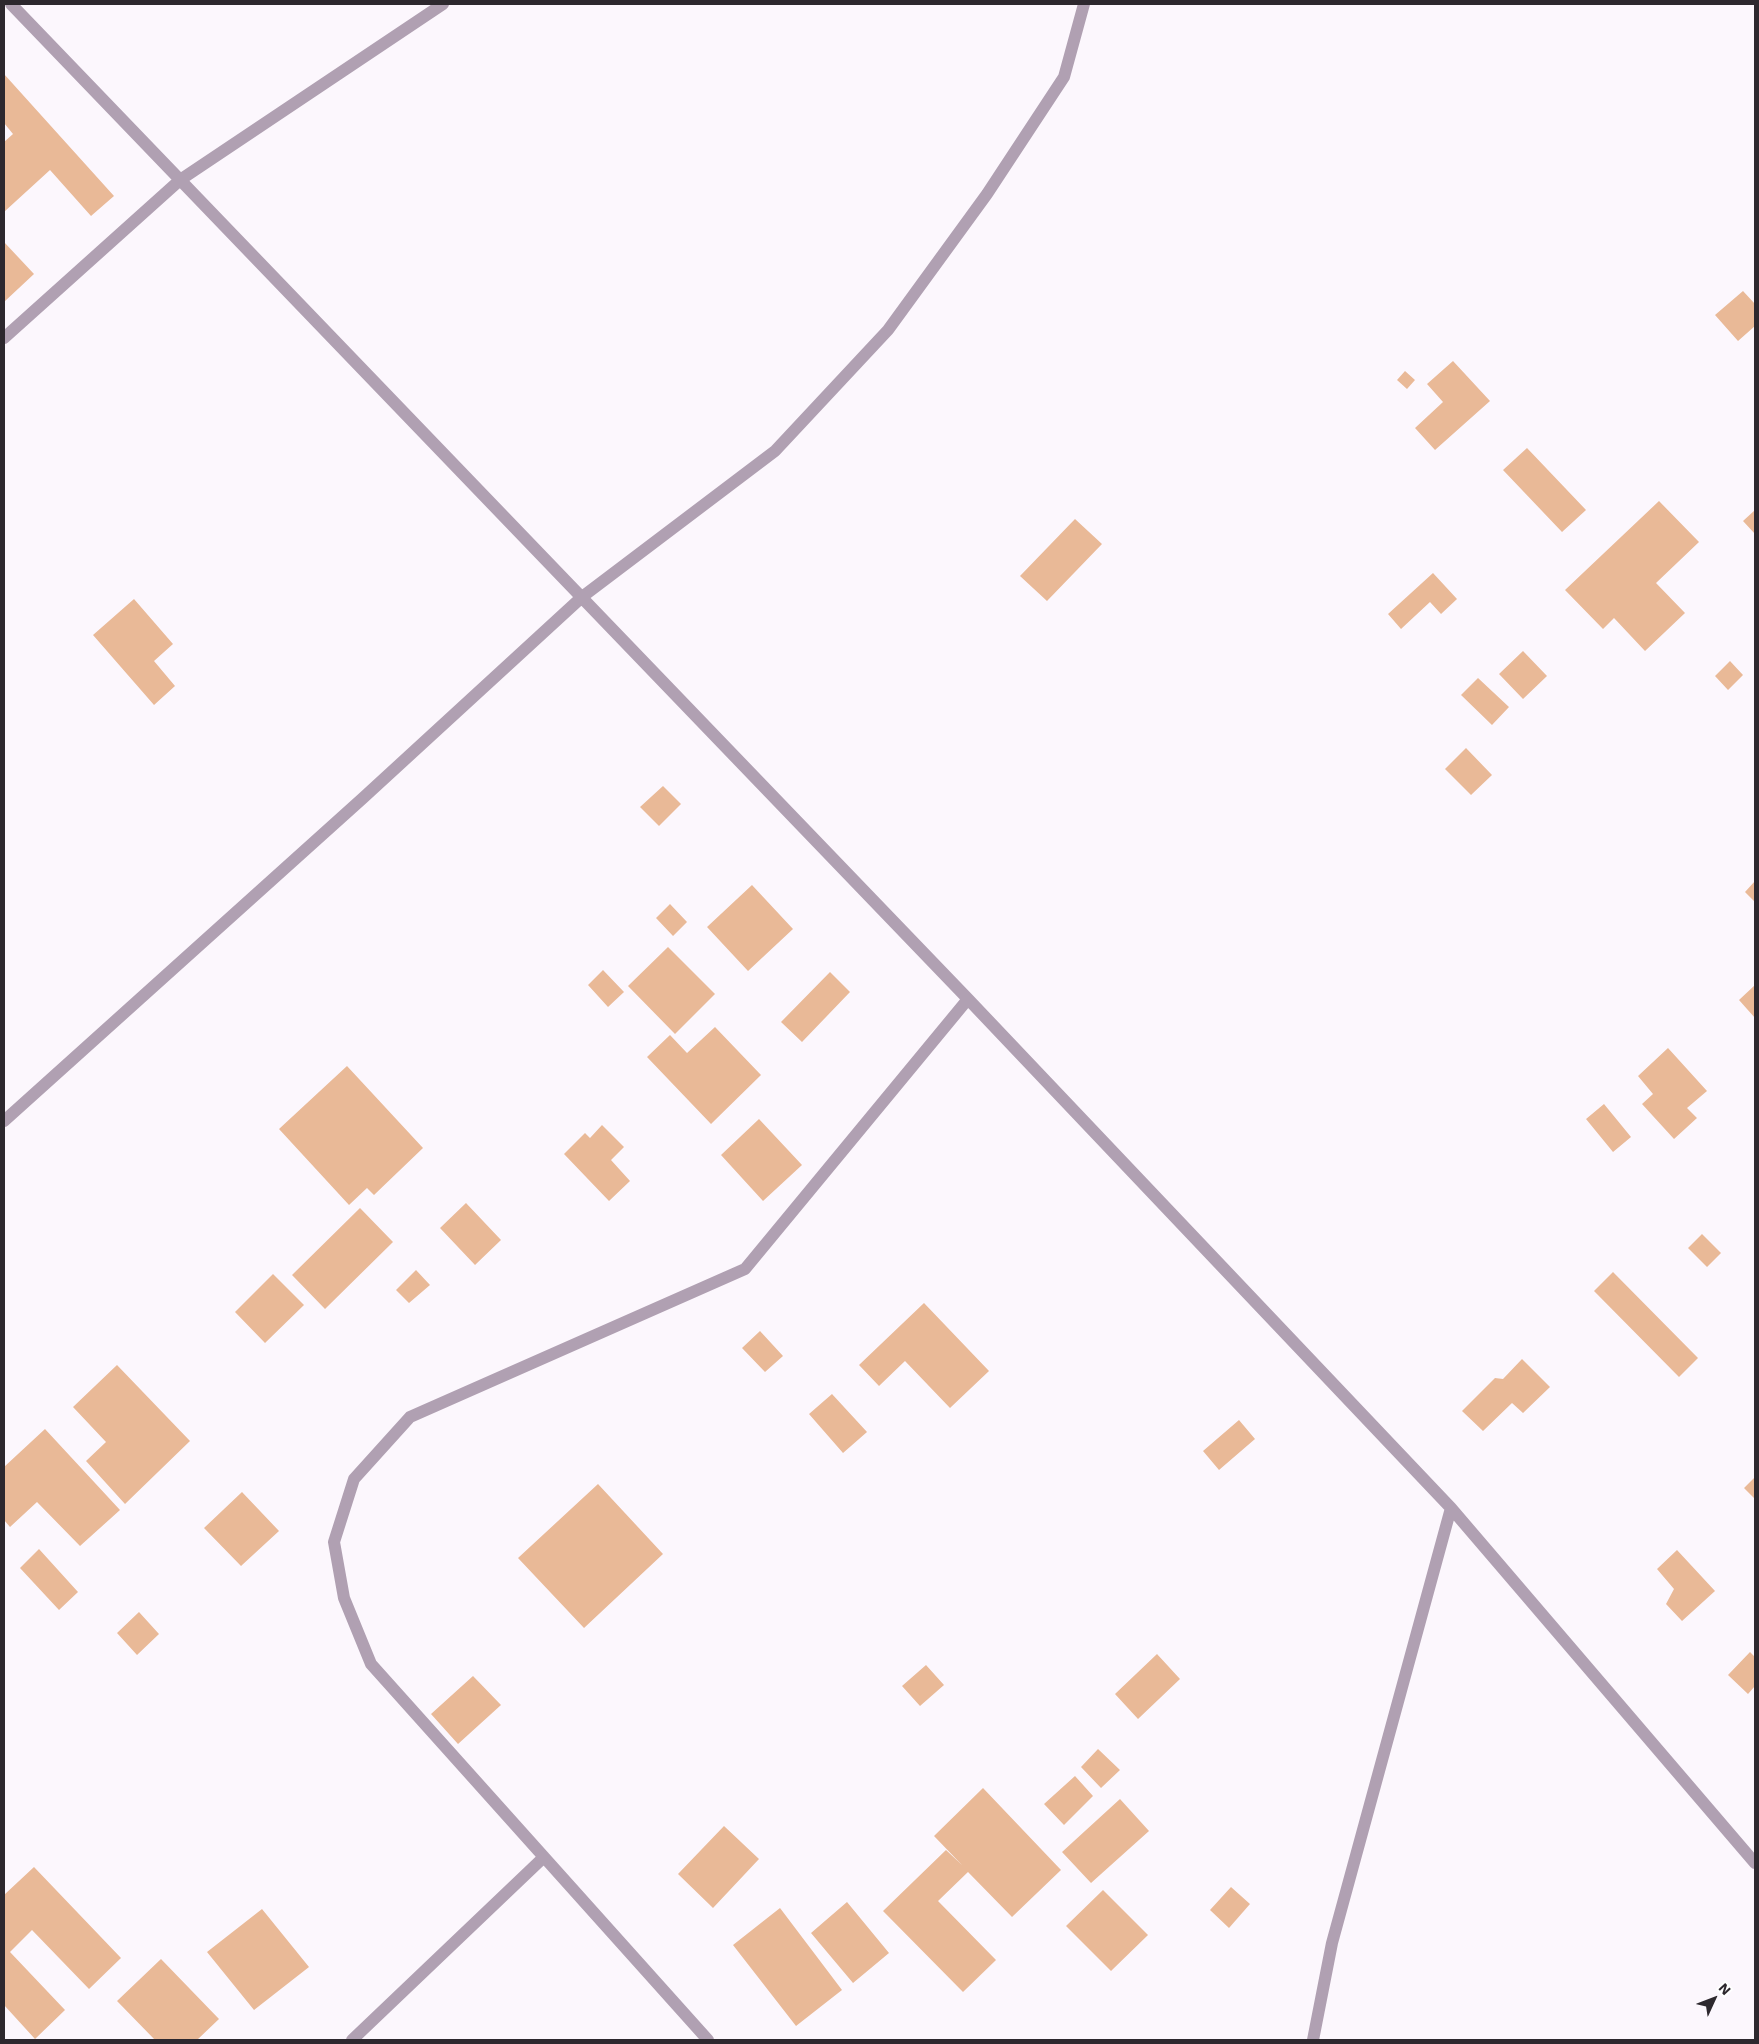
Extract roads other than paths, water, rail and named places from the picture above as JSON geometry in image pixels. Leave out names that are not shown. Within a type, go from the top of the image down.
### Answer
[{"type":"street","points":[[11,4],[968,999],[1451,1508],[1755,1863]]},
{"type":"street","points":[[4,338],[180,180],[442,4]]},
{"type":"street","points":[[4,1121],[582,597],[775,451],[888,330],[987,194],[1064,77],[1084,4]]},
{"type":"street","points":[[708,2040],[371,1664],[344,1598],[334,1542],[354,1479],[410,1417],[745,1268],[968,999]]},
{"type":"street","points":[[1313,2040],[1332,1943],[1451,1508]]},
{"type":"street","points":[[352,2040],[544,1857]]}]
